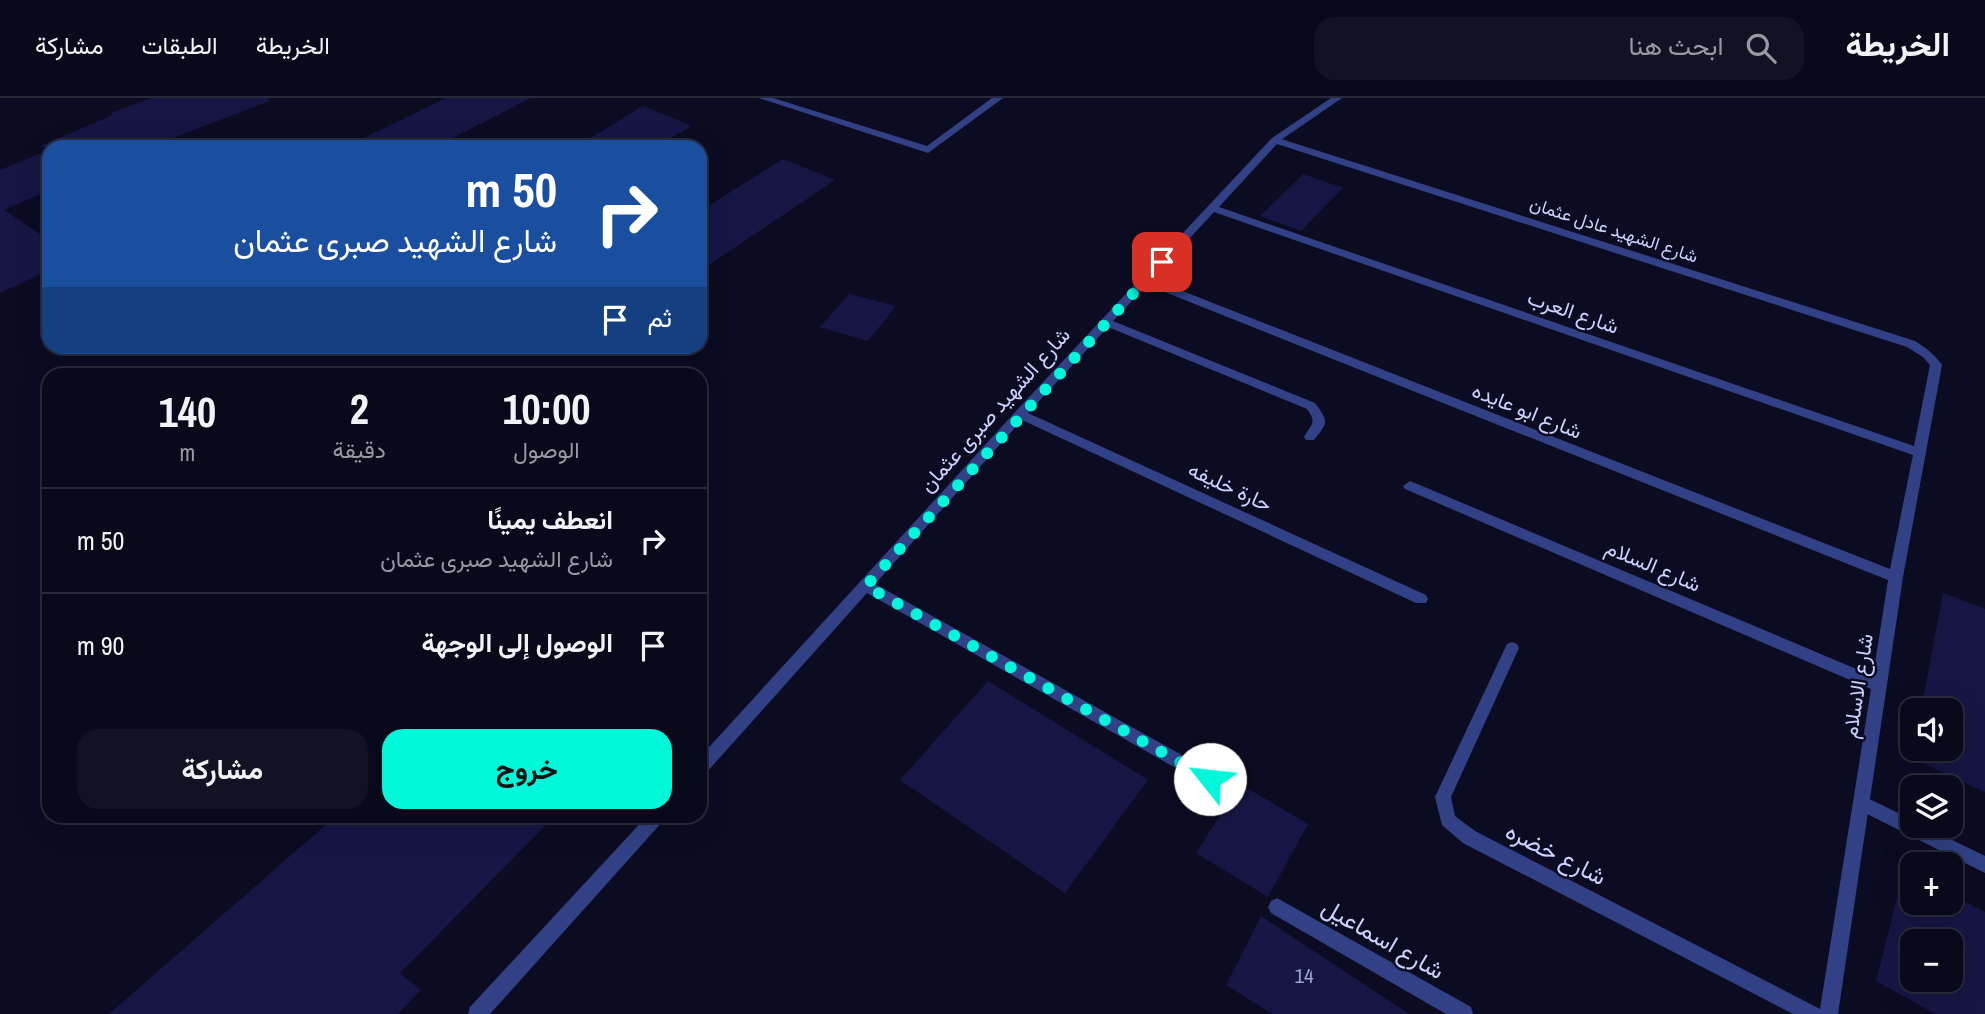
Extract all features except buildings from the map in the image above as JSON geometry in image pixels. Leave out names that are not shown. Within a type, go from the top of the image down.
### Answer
[{"type":"street","points":[[764,98],[928,150],[998,98]]},
{"type":"street","name":"شارع الشهيد صبرى عثمان","points":[[707,760],[1020,414],[1275,140],[1337,98]]},
{"type":"street","name":"شارع الشهيد عادل عثمان","points":[[1275,140],[1911,344],[1927,354],[1936,365]]},
{"type":"street","name":"شارع العرب","points":[[1212,208],[1921,453]]},
{"type":"street","name":"شارع ابو عايده","points":[[1145,280],[1896,577]]},
{"type":"street","points":[[1106,322],[1311,406],[1320,418],[1320,423],[1310,437]]},
{"type":"street","name":"شارع الاسلام","points":[[1829,1014],[1896,577],[1936,365]]},
{"type":"street","name":"حارة خليفه","points":[[1020,414],[1421,599]]},
{"type":"street","name":"شارع السلام","points":[[1409,486],[1879,685]]},
{"type":"street","points":[[866,586],[1210,779]]},
{"type":"street","name":"شارع خضره","points":[[1512,648],[1443,797],[1448,820],[1469,837],[1813,1014]]},
{"type":"street","points":[[1861,803],[1985,865]]},
{"type":"street","points":[[477,1014],[651,823]]},
{"type":"street","name":"شارع اسماعيل","points":[[1277,907],[1464,1014]]},
{"type":"route","points":[[1162,262],[1020,414],[866,586],[1210,779]]}]
